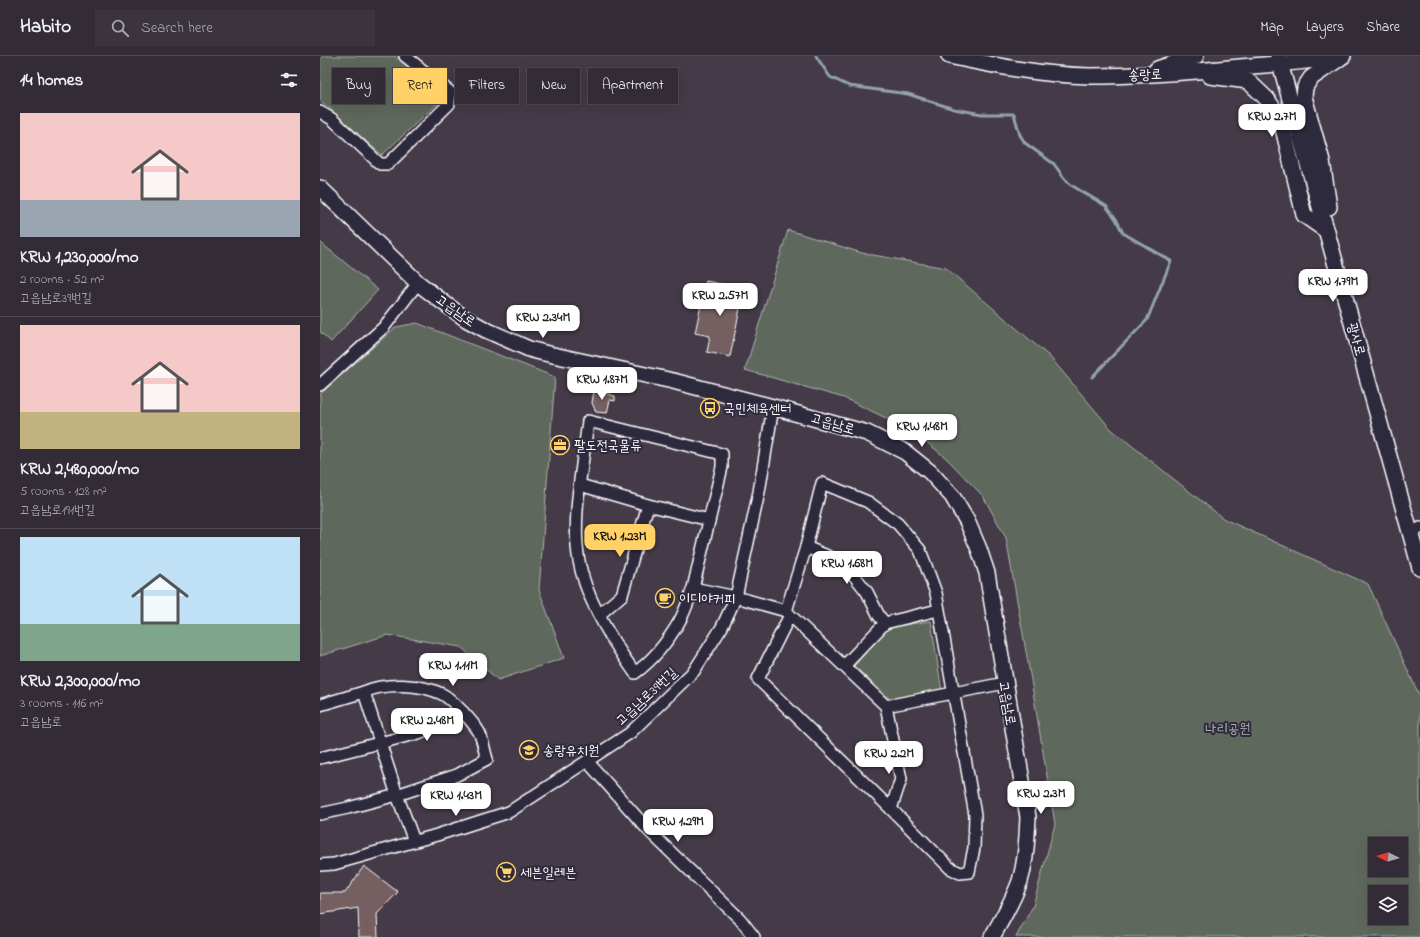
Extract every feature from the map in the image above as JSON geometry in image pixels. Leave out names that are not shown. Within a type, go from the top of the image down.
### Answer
[{"type":"street","points":[[320,112],[332,119],[380,164],[388,164],[449,104],[450,92],[406,56]]},
{"type":"street","name":"송랑로","points":[[949,56],[994,66],[1089,76],[1179,73],[1279,60],[1342,56]]},
{"type":"street","points":[[1139,75],[1196,56]]},
{"type":"street","points":[[1342,56],[1311,78],[1305,87],[1304,97],[1322,161],[1342,285]]},
{"type":"street","name":"광사로","points":[[1279,60],[1342,285],[1415,531],[1420,568]]},
{"type":"street","points":[[1179,73],[1248,81],[1268,99],[1281,120],[1304,215],[1327,231]]},
{"type":"street","name":"고읍남로","points":[[320,188],[418,283],[466,318],[486,330],[529,348],[569,359],[673,381],[867,433],[905,452],[930,472],[952,496],[967,521],[987,573],[1028,817],[1026,850],[1020,881],[1004,916],[992,937]]},
{"type":"street","points":[[320,386],[384,327],[418,283]]},
{"type":"street","name":"고읍남로39번길","points":[[320,866],[334,864],[509,812],[630,733],[694,671],[722,626],[736,597],[759,492],[774,407]]},
{"type":"street","name":"고읍남로39번길","points":[[588,421],[722,454],[722,467],[693,588],[680,621],[662,647],[645,665],[634,673],[599,615],[586,586],[579,562],[577,525],[580,485],[588,421]]},
{"type":"street","points":[[822,483],[868,502],[898,524],[920,550],[936,593],[975,815],[974,848],[969,872],[960,873],[950,868],[758,679],[788,613],[806,547],[822,483]]},
{"type":"street","points":[[580,485],[709,520]]},
{"type":"street","points":[[599,615],[622,595],[648,504]]},
{"type":"street","points":[[806,547],[832,558],[853,574],[885,623]]},
{"type":"street","points":[[693,588],[736,597],[788,613],[886,706],[901,780],[891,809]]},
{"type":"street","points":[[844,666],[885,623],[938,610]]},
{"type":"street","points":[[886,706],[1005,683]]},
{"type":"street","points":[[320,705],[364,692],[371,688],[393,684],[419,687],[443,694],[463,712],[479,732],[487,759],[457,775],[397,795],[320,814]]},
{"type":"street","points":[[364,692],[397,795],[414,841]]},
{"type":"street","points":[[320,758],[419,733],[463,712]]},
{"type":"street","points":[[587,761],[650,832],[740,919],[754,937]]},
{"type":"green space","points":[[323,56],[395,56],[410,68],[393,68],[393,104],[437,104],[382,155],[320,100],[320,59]]},
{"type":"green space","name":"나리공원","points":[[788,230],[862,253],[946,268],[1050,357],[1111,429],[1224,519],[1368,584],[1420,697],[1420,937],[1016,937],[1033,906],[1055,824],[1006,538],[983,496],[946,458],[913,431],[844,398],[745,370]]},
{"type":"green space","points":[[320,242],[378,290],[331,342],[320,332]]},
{"type":"green space","points":[[417,323],[555,377],[539,590],[564,658],[498,680],[461,647],[387,635],[320,656],[320,394],[396,327]]},
{"type":"green space","points":[[931,621],[942,692],[890,699],[854,666],[888,627]]},
{"type":"building","points":[[706,281],[744,289],[730,357],[707,352],[710,336],[695,333]]},
{"type":"building","points":[[594,390],[615,396],[615,401],[610,400],[607,413],[596,412],[592,403]]},
{"type":"building","points":[[364,866],[398,892],[377,914],[378,937],[359,937],[358,908],[320,914],[320,893],[345,893]]},
{"type":"waterway","points":[[816,56],[830,77],[849,86],[908,94],[954,109],[982,114],[1014,114],[1020,135],[1025,143],[1054,164],[1071,185],[1106,206],[1116,219],[1123,233],[1171,261],[1147,320],[1092,377]]},
{"type":"place","name":"국민체육센터","points":[[710,408]]},
{"type":"place","name":"팔도전국물류","points":[[560,445]]},
{"type":"place","name":"이디야커피","points":[[665,598]]},
{"type":"place","name":"송랑유치원","points":[[529,750]]},
{"type":"place","name":"세븐일레븐","points":[[506,872]]}]
